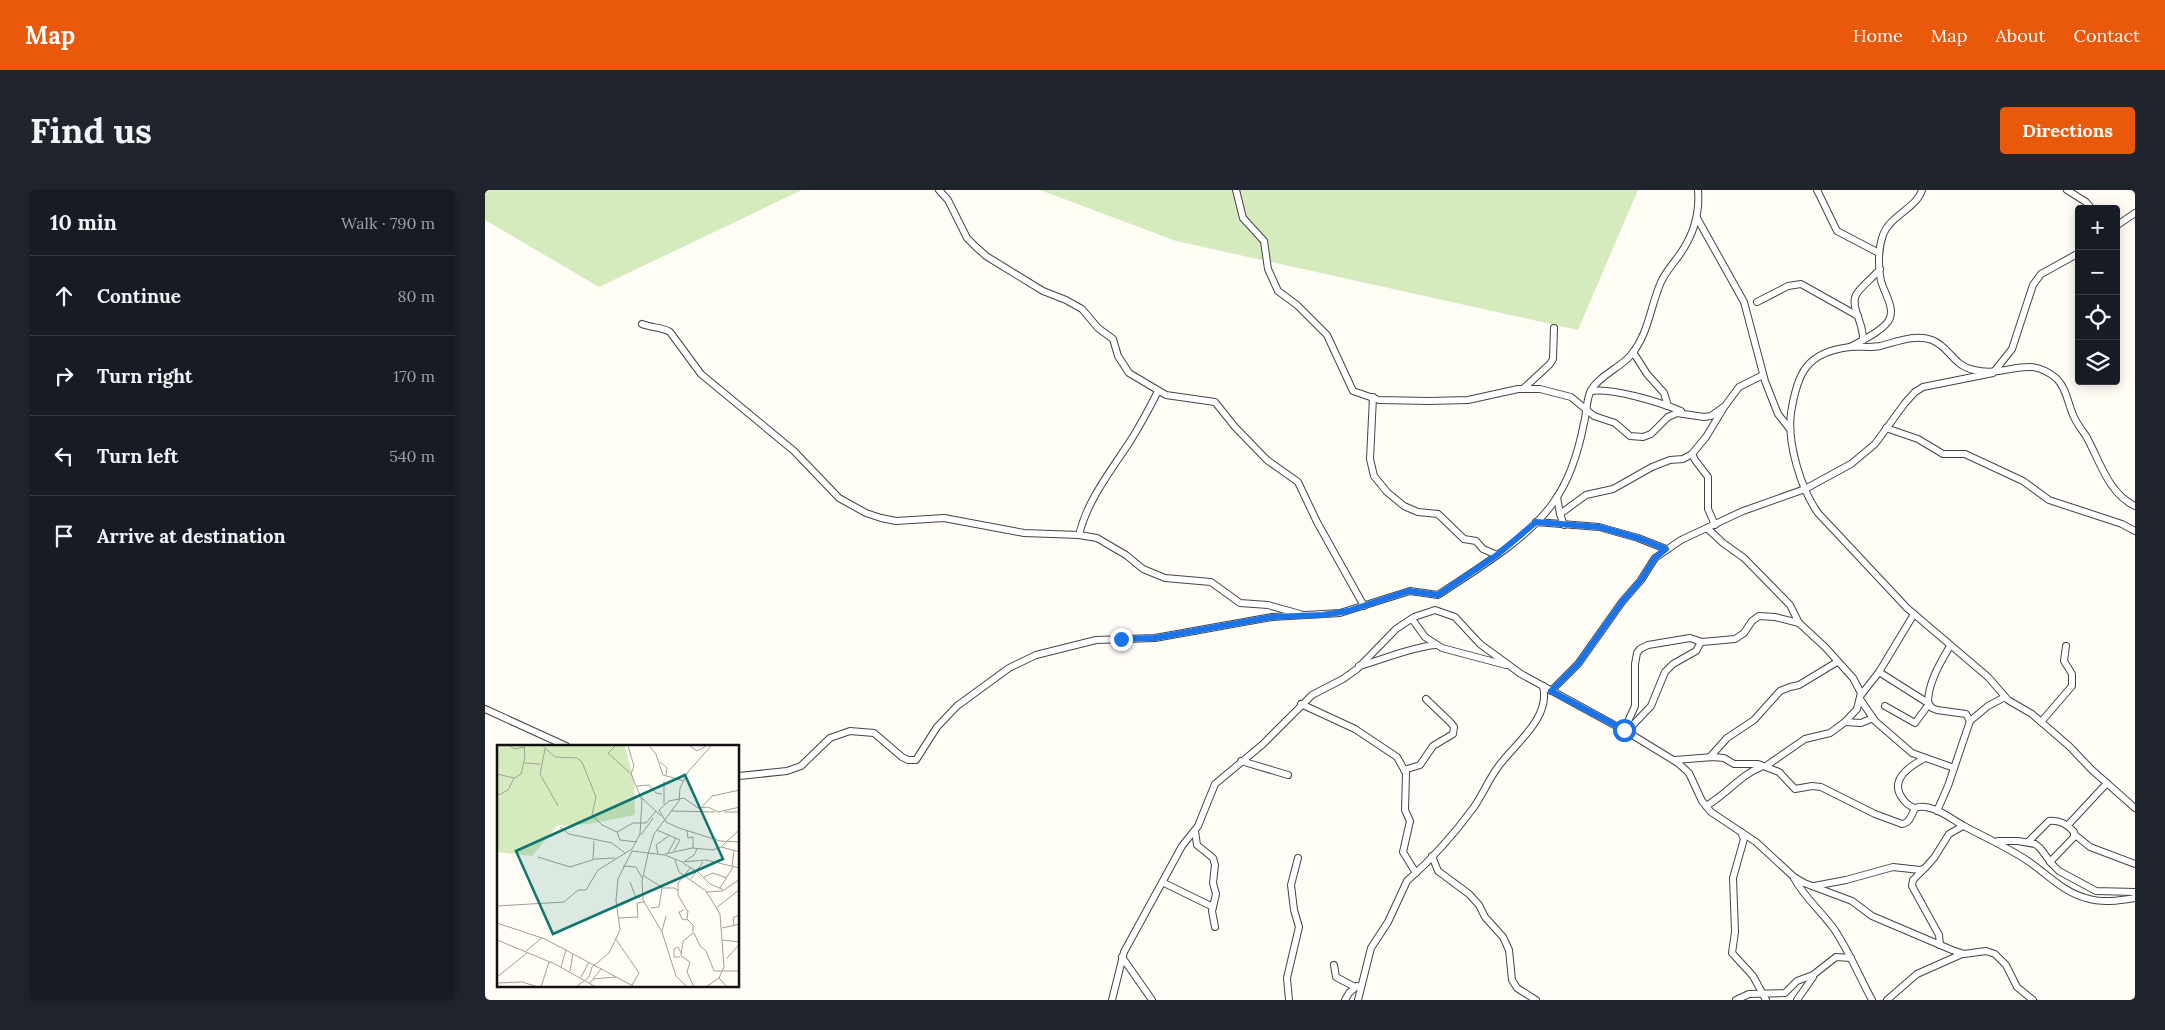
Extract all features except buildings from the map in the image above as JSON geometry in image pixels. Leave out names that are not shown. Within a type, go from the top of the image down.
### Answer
[{"type":"street","points":[[939,190],[948,200],[967,238],[976,247],[986,256],[1054,297],[1066,300],[1082,309],[1098,328],[1113,339],[1118,356],[1129,373],[1167,396],[1215,402],[1262,455],[1298,482],[1317,522],[1364,606]]},
{"type":"street","points":[[1236,190],[1243,218],[1264,242],[1268,269],[1277,291],[1297,304],[1327,334],[1351,390],[1387,401],[1458,401],[1524,388],[1540,389],[1576,399],[1594,416],[1615,423],[1631,436],[1636,437],[1647,436],[1669,417],[1677,413],[1704,417],[1711,416],[1725,406]]},
{"type":"street","points":[[740,776],[787,771],[801,766],[831,738],[850,731],[874,733],[902,757],[907,760],[916,760],[937,727],[961,702],[1009,668],[1036,655],[1057,649],[1089,641],[1155,638],[1272,617],[1340,613],[1409,591],[1438,595],[1497,555],[1536,522],[1558,496],[1584,426],[1586,408],[1591,391],[1633,352],[1646,330],[1661,282],[1686,244],[1697,218],[1698,190]]},
{"type":"street","points":[[1817,190],[1837,231],[1879,253]]},
{"type":"street","points":[[1922,190],[1920,197],[1889,224],[1883,235],[1879,253],[1880,269],[1891,314],[1886,324],[1849,347],[1826,353],[1803,368],[1800,375],[1789,428],[1793,454],[1805,490],[1818,513],[1914,614],[1988,678],[2005,697],[2041,722],[2135,808]]},
{"type":"street","points":[[2067,190],[2089,205]]},
{"type":"street","points":[[2120,223],[2135,213]]},
{"type":"street","points":[[1697,218],[1744,302],[1763,375],[1778,414],[1789,428]]},
{"type":"street","points":[[1993,373],[2012,349],[2033,285],[2041,274],[2075,255]]},
{"type":"street","points":[[1863,340],[1862,325],[1854,308],[1854,300],[1856,294],[1880,269]]},
{"type":"street","points":[[1757,302],[1788,286],[1801,284],[1858,316]]},
{"type":"street","points":[[643,324],[666,329],[670,332],[701,374],[794,452],[839,498],[859,509],[881,518],[896,521],[944,518],[1024,533],[1079,535],[1097,538],[1143,568],[1165,578],[1211,582],[1240,603],[1268,605],[1304,615]]},
{"type":"street","points":[[1524,388],[1553,359],[1554,328]]},
{"type":"street","points":[[1849,347],[1871,347],[1903,340],[1925,338],[1939,343],[1957,363],[1964,367],[1993,373]]},
{"type":"street","points":[[1633,352],[1647,374],[1665,393],[1668,406]]},
{"type":"street","points":[[1551,691],[1578,664],[1622,602],[1641,580],[1655,558],[1666,549],[1743,511],[1805,490],[1865,454],[1915,392],[1923,387],[2025,366],[2043,370],[2059,381],[2064,388],[2074,418],[2086,436],[2114,490],[2122,499],[2135,506]]},
{"type":"street","points":[[1559,514],[1586,495],[1613,489],[1652,467],[1670,460],[1683,459],[1692,454],[1706,437],[1739,387],[1763,375]]},
{"type":"street","points":[[1591,391],[1611,392],[1668,406],[1684,413]]},
{"type":"street","points":[[1079,535],[1092,501],[1131,440],[1158,392]]},
{"type":"street","points":[[1373,398],[1370,459],[1374,476],[1387,492],[1404,506],[1419,512],[1438,514],[1464,539],[1476,541],[1483,549],[1497,555]]},
{"type":"street","points":[[1886,428],[1912,436],[1943,454],[1965,454],[2023,481],[2049,500],[2122,524],[2135,531]]},
{"type":"street","points":[[1692,454],[1708,477],[1707,509],[1715,525]]},
{"type":"street","points":[[1558,496],[1559,514],[1564,525]]},
{"type":"street","points":[[1536,522],[1599,527],[1617,531],[1666,549]]},
{"type":"street","points":[[1707,528],[1723,543],[1744,558],[1792,607],[1799,623],[1825,647],[1856,683],[1861,697],[1873,718],[1912,753],[1954,768]]},
{"type":"street","points":[[1112,1000],[1122,957],[1182,846],[1201,822],[1205,806],[1215,784],[1262,745],[1301,704],[1317,692],[1343,679],[1359,666],[1381,643],[1412,619],[1435,610],[1450,614],[1480,644],[1512,667],[1673,760],[1689,773],[1706,806],[1720,820],[1761,846],[1794,877],[1852,901],[1872,916],[1962,954],[1986,951],[1995,954],[2006,964],[2017,987],[2033,1000]]},
{"type":"street","points":[[1706,806],[1725,795],[1744,776],[1765,766],[1805,738],[1830,734],[1845,722],[1855,712],[1861,697],[1879,672],[1914,614]]},
{"type":"street","points":[[1624,730],[1635,706],[1635,664],[1638,651],[1648,645],[1674,640],[1694,638],[1701,642],[1735,639],[1759,616],[1775,617],[1799,623]]},
{"type":"street","points":[[1412,619],[1425,637],[1436,645],[1512,667]]},
{"type":"street","points":[[1633,736],[1631,727],[1651,706],[1665,672],[1673,664],[1696,651],[1701,642]]},
{"type":"street","points":[[1359,666],[1417,647],[1436,645]]},
{"type":"street","points":[[1885,706],[1913,723],[1918,721],[1929,704],[1931,687],[1938,668],[1950,646]]},
{"type":"street","points":[[2041,722],[2072,686],[2072,674],[2064,661],[2066,646]]},
{"type":"street","points":[[1710,757],[1727,738],[1754,720],[1780,691],[1790,686],[1799,685],[1837,662]]},
{"type":"street","points":[[1879,672],[1937,710],[1966,714],[1970,721]]},
{"type":"street","points":[[1358,1000],[1371,948],[1388,922],[1401,889],[1474,807],[1496,769],[1533,724],[1545,700],[1543,686]]},
{"type":"street","points":[[1937,811],[1970,721],[1989,706],[2005,697]]},
{"type":"street","points":[[1405,770],[1420,765],[1433,746],[1453,734],[1454,727],[1451,723],[1426,699]]},
{"type":"street","points":[[1301,704],[1355,729],[1397,758],[1407,777],[1405,810],[1410,825],[1406,834],[1403,852],[1416,873]]},
{"type":"street","points":[[485,709],[563,745]]},
{"type":"street","points":[[1845,722],[1861,723],[1873,718]]},
{"type":"street","points":[[1673,760],[1710,757],[1724,758],[1734,764],[1747,763],[1765,766],[1779,772],[1795,789],[1812,786],[1821,787],[1894,821],[1906,822],[1915,808]]},
{"type":"street","points":[[1925,758],[1906,770],[1898,784],[1899,794],[1908,805],[1915,808],[1923,807],[1937,811],[1963,826],[1997,841],[2029,862],[2055,883],[2078,895],[2104,902],[2135,898]]},
{"type":"street","points":[[1241,761],[1288,775]]},
{"type":"street","points":[[2068,825],[2107,783]]},
{"type":"street","points":[[2028,842],[2049,821],[2060,822],[2068,825],[2074,834],[2090,847],[2135,864]]},
{"type":"street","points":[[1940,945],[1939,935],[1912,883],[1915,877],[1943,846],[1949,834],[1963,826]]},
{"type":"street","points":[[1195,831],[1197,845],[1214,860],[1213,883],[1216,894],[1213,907],[1215,927]]},
{"type":"street","points":[[1740,831],[1744,839],[1733,878],[1735,932],[1732,953],[1753,976],[1765,998]]},
{"type":"street","points":[[2050,862],[2070,843],[2074,834]]},
{"type":"street","points":[[1997,841],[2028,842],[2040,848],[2059,871],[2096,891],[2135,892]]},
{"type":"street","points":[[1432,856],[1438,871],[1469,894],[1485,917],[1503,937],[1509,950],[1513,980],[1517,988],[1536,1000]]},
{"type":"street","points":[[1289,1000],[1287,978],[1289,963],[1298,937],[1299,927],[1293,910],[1291,885],[1297,858]]},
{"type":"street","points":[[1813,886],[1846,880],[1893,867],[1915,871],[1925,868]]},
{"type":"street","points":[[1794,877],[1802,894],[1833,928],[1851,958],[1872,1000]]},
{"type":"street","points":[[1164,882],[1213,907]]},
{"type":"street","points":[[1887,1000],[1917,974],[1962,954]]},
{"type":"street","points":[[1122,957],[1152,1000]]},
{"type":"street","points":[[1736,1000],[1749,994],[1765,998],[1785,993],[1797,981],[1808,978],[1836,957],[1851,958]]},
{"type":"street","points":[[1334,964],[1337,977],[1355,987]]},
{"type":"street","points":[[1797,1000],[1817,972]]},
{"type":"street","points":[[1345,1000],[1349,993],[1362,982]]},
{"type":"green space","points":[[485,190],[802,190],[599,287],[485,220]]},
{"type":"green space","points":[[1040,190],[1638,190],[1578,330],[1176,241]]},
{"type":"route","points":[[1121,639],[1155,638],[1272,617],[1323,615],[1348,611],[1397,594],[1415,590],[1438,595],[1497,555],[1536,522],[1599,527],[1646,540],[1666,549],[1655,558],[1641,580],[1622,602],[1578,664],[1551,691],[1624,730]]}]
